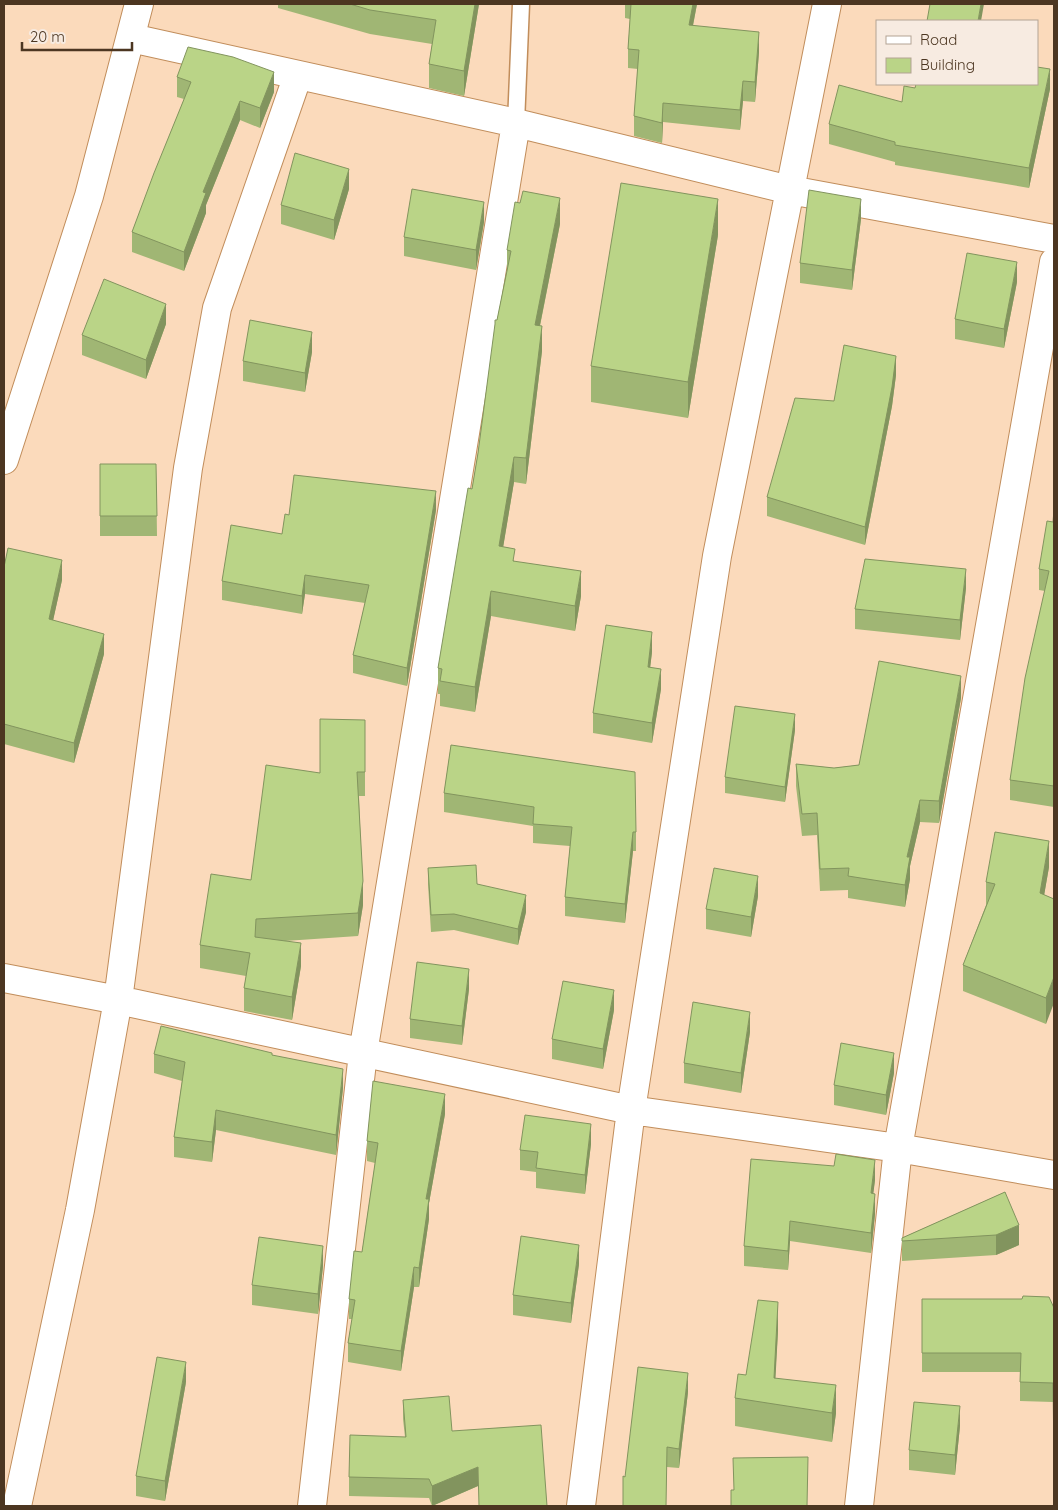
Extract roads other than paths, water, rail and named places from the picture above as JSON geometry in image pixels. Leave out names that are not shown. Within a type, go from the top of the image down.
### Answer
[{"type":"street","points":[[4,460],[89,196],[139,4]]},
{"type":"street","points":[[581,1506],[631,1110],[717,556],[827,4]]},
{"type":"street","points":[[131,38],[516,124],[790,190],[1054,239]]},
{"type":"street","points":[[17,1506],[80,1210],[118,1000],[188,468],[217,308],[298,75]]},
{"type":"street","points":[[312,1506],[363,1053],[516,124]]},
{"type":"street","points":[[859,1506],[898,1148],[1054,262]]},
{"type":"street","points":[[4,978],[118,1000],[631,1110],[898,1148],[1054,1175]]},
{"type":"lane","points":[[516,124],[521,4]]}]
